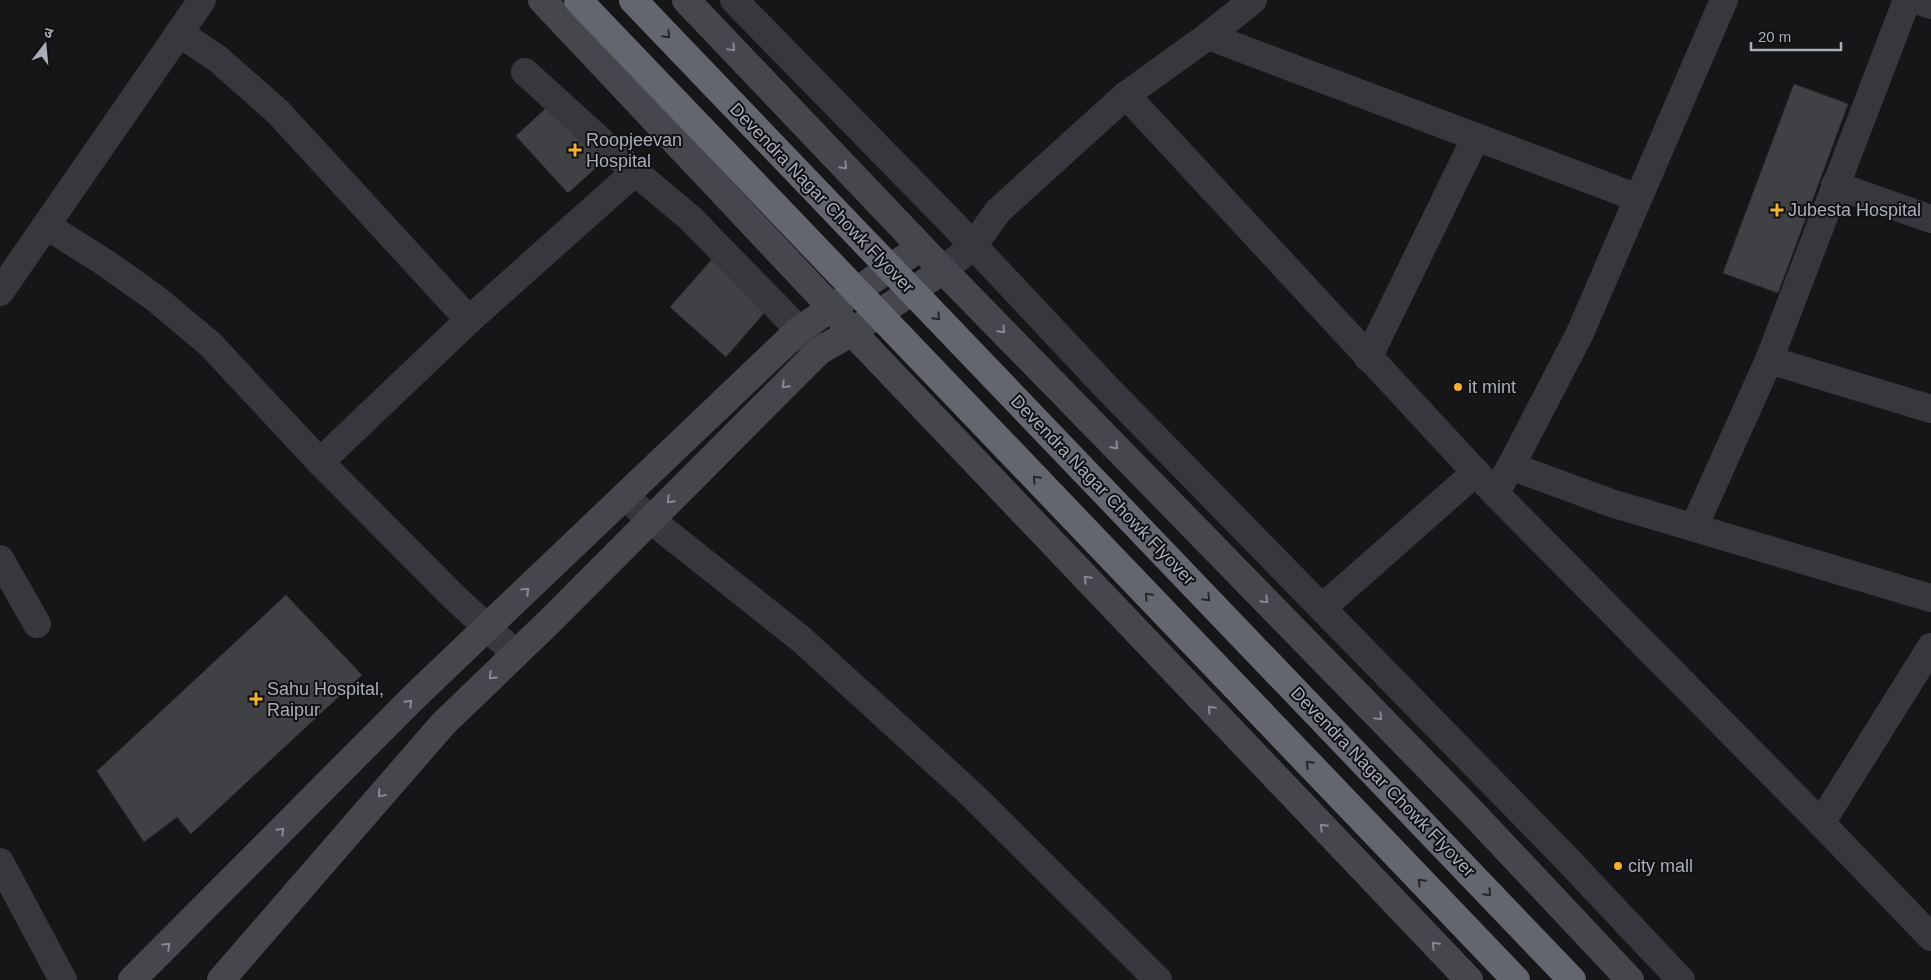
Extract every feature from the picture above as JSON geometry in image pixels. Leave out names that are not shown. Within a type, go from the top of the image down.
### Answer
[{"type":"highway","points":[[578,0],[1516,980]]},
{"type":"highway","name":"Devendra Nagar Chowk Flyover","points":[[633,0],[1572,980]]},
{"type":"street","points":[[0,292],[202,0]]},
{"type":"street","points":[[542,0],[831,306],[852,332],[1469,980]]},
{"type":"street","points":[[686,0],[921,247],[1461,801],[1630,980]]},
{"type":"street","points":[[734,0],[954,225],[1108,389],[1565,857],[1681,980]]},
{"type":"street","points":[[221,980],[443,724],[516,654],[819,351],[852,332],[944,270],[973,246],[998,211],[1126,95],[1208,36],[1253,0]]},
{"type":"street","points":[[1495,493],[1580,333],[1724,0]]},
{"type":"street","points":[[1694,527],[1769,360],[1907,0]]},
{"type":"street","points":[[1917,0],[1931,5]]},
{"type":"street","points":[[179,33],[218,59],[278,112],[468,320]]},
{"type":"street","points":[[1208,36],[1638,198]]},
{"type":"street","points":[[525,72],[690,218],[819,351]]},
{"type":"street","points":[[1126,95],[1495,493],[1930,934]]},
{"type":"street","points":[[1368,358],[1476,137]]},
{"type":"street","points":[[320,462],[468,320],[636,172]]},
{"type":"street","points":[[1835,186],[1931,219]]},
{"type":"street","points":[[132,980],[415,696],[799,330],[831,306],[954,225],[998,211]]},
{"type":"street","points":[[47,226],[104,262],[155,298],[210,344],[320,462],[454,597],[516,654]]},
{"type":"street","points":[[1769,360],[1931,409]]},
{"type":"street","points":[[1511,466],[1611,502],[1931,598]]},
{"type":"street","points":[[1322,608],[1476,472]]},
{"type":"street","points":[[625,496],[651,520],[801,639],[971,794],[1158,980]]},
{"type":"street","points":[[0,559],[37,624]]},
{"type":"street","points":[[1821,823],[1931,647]]},
{"type":"street","points":[[0,862],[63,980]]},
{"type":"building","points":[[1794,84],[1848,104],[1778,293],[1723,273]]},
{"type":"building","points":[[558,97],[610,155],[568,193],[516,136]]},
{"type":"building","points":[[714,257],[770,306],[726,357],[670,307]]},
{"type":"building","points":[[286,595],[362,675],[191,834],[177,817],[144,842],[97,771]]},
{"type":"place","name":"Roopjeevan Hospital","points":[[575,150]]},
{"type":"place","name":"Jubesta Hospital","points":[[1777,210]]},
{"type":"place","name":"it mint","points":[[1458,387]]},
{"type":"place","name":"Sahu Hospital, Raipur","points":[[256,699]]},
{"type":"place","name":"city mall","points":[[1618,866]]}]
